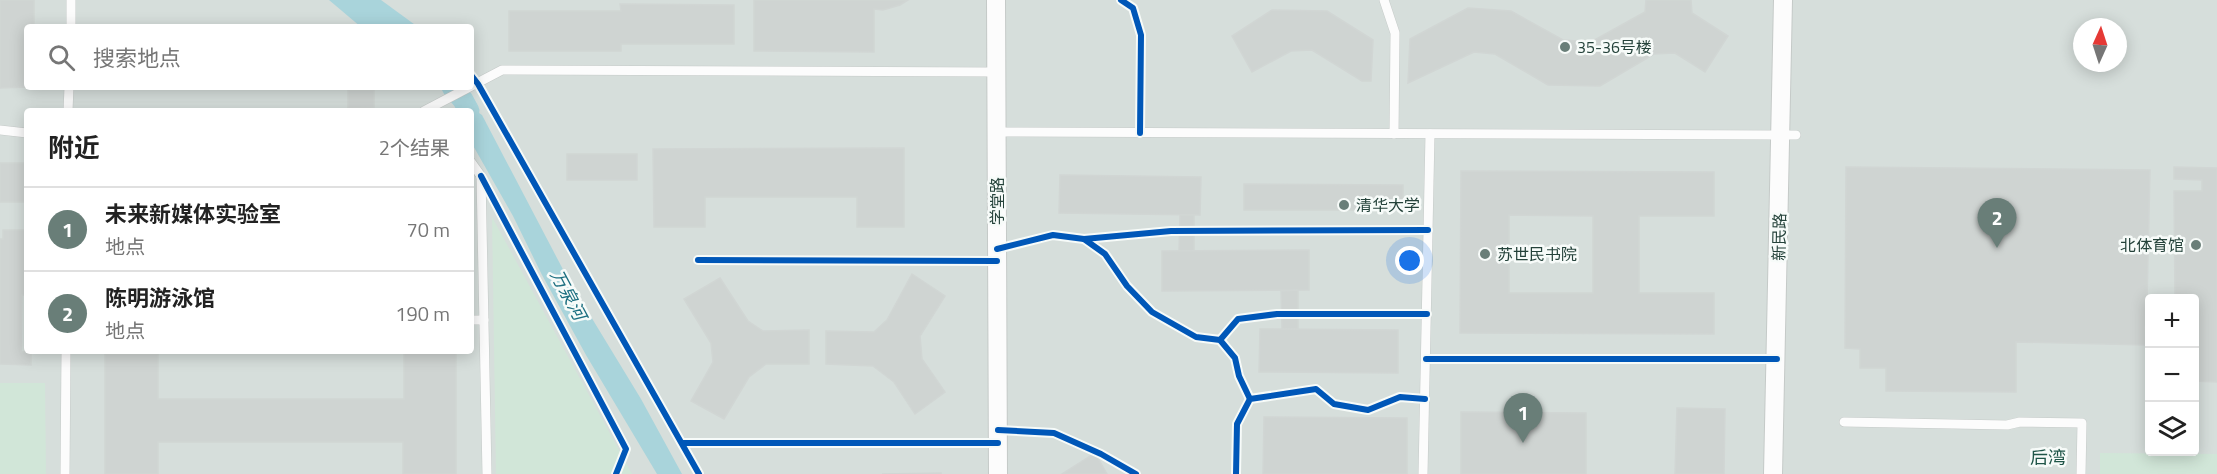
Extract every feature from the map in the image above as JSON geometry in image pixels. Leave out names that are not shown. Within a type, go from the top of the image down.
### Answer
[{"type":"street","name":"学堂路","points":[[996,0],[998,474]]},
{"type":"street","name":"新民路","points":[[1773,474],[1788,136],[1783,0]]},
{"type":"lane","points":[[70,24],[71,0]]},
{"type":"lane","points":[[1384,0],[1395,33],[1394,134]]},
{"type":"lane","points":[[474,86],[502,70],[997,72]]},
{"type":"lane","points":[[68,108],[69,90]]},
{"type":"lane","points":[[437,108],[468,90]]},
{"type":"lane","points":[[0,130],[24,133]]},
{"type":"lane","points":[[997,132],[1788,136]]},
{"type":"lane","points":[[1423,474],[1430,134]]},
{"type":"lane","points":[[474,166],[481,177],[487,474]]},
{"type":"lane","points":[[474,320],[484,320]]},
{"type":"lane","points":[[65,474],[66,354]]},
{"type":"lane","points":[[1844,422],[1999,425],[2020,422],[2082,423],[2082,474]]},
{"type":"shaded area","name":"清华大学","points":[[0,0],[2217,0],[2217,474],[0,474]]},
{"type":"green space","points":[[492,217],[632,474],[496,474]]},
{"type":"green space","points":[[0,383],[45,383],[46,474],[0,474]]},
{"type":"green space","points":[[2100,453],[2145,453],[2145,456],[2217,454],[2217,474],[2100,474]]},
{"type":"water","points":[[329,0],[381,0],[414,24],[357,24]]},
{"type":"water","points":[[479,113],[482,115],[568,279],[641,399],[682,474],[657,474],[586,355],[474,147],[474,116]]},
{"type":"building","points":[[0,0],[34,0],[34,24],[24,24],[24,87],[0,88]]},
{"type":"building","points":[[754,0],[908,0],[883,10],[874,9],[874,52],[754,51]]},
{"type":"building","name":"35-36号楼","points":[[1646,0],[1691,0],[1692,13],[1728,36],[1705,72],[1675,53],[1654,54],[1600,86],[1548,85],[1495,54],[1474,52],[1408,83],[1410,39],[1468,8],[1511,11],[1563,40],[1591,42],[1645,12]]},
{"type":"building","points":[[620,4],[734,5],[734,44],[621,44],[621,51],[509,51],[509,11],[621,11]]},
{"type":"building","points":[[1272,10],[1327,11],[1373,40],[1371,81],[1362,81],[1312,50],[1291,51],[1252,72],[1232,36]]},
{"type":"building","points":[[348,90],[374,90],[374,107],[348,108]]},
{"type":"building","points":[[904,148],[904,227],[857,227],[857,197],[705,197],[705,227],[654,227],[653,149]]},
{"type":"building","points":[[567,154],[637,154],[637,180],[567,180]]},
{"type":"building","points":[[0,163],[24,163],[24,202],[0,202]]},
{"type":"building","points":[[1846,167],[2150,170],[2145,345],[2016,342],[2016,392],[1886,391],[1886,368],[1860,368],[1860,349],[1845,348]]},
{"type":"building","name":"北体育馆","points":[[2174,167],[2217,168],[2217,382],[2199,381],[2199,294],[2175,294],[2174,191],[2202,191],[2202,180],[2174,179]]},
{"type":"building","name":"苏世民书院","points":[[1461,171],[1714,172],[1714,216],[1639,216],[1639,293],[1714,293],[1714,334],[1460,333]],"holes":[[[1509,215],[1593,216],[1593,293],[1509,293]]]},
{"type":"building","points":[[1060,175],[1201,177],[1200,215],[1059,213]]},
{"type":"building","points":[[1244,184],[1403,185],[1403,210],[1244,210]]},
{"type":"building","points":[[1180,215],[1194,215],[1194,251],[1179,251]]},
{"type":"building","points":[[3,230],[24,230],[21,352],[31,354],[31,365],[0,364],[0,239],[3,239]]},
{"type":"building","points":[[1309,250],[1309,290],[1162,291],[1162,251]]},
{"type":"building","points":[[912,274],[945,296],[920,336],[922,359],[945,392],[915,414],[894,382],[873,366],[826,364],[826,331],[874,332],[887,320]]},
{"type":"building","points":[[720,278],[748,321],[763,331],[809,330],[809,364],[766,364],[749,377],[724,419],[691,401],[713,362],[711,343],[684,299]]},
{"type":"building","points":[[1298,290],[1298,329],[1282,329],[1281,291]]},
{"type":"building","points":[[1260,329],[1398,330],[1398,373],[1259,372]]},
{"type":"building","points":[[105,354],[158,354],[158,399],[404,399],[404,354],[456,354],[456,474],[403,474],[403,442],[158,442],[158,474],[105,474]]},
{"type":"building","points":[[1677,408],[1725,409],[1724,474],[1675,474]]},
{"type":"building","points":[[1461,412],[1586,413],[1586,474],[1461,474]]},
{"type":"building","points":[[1264,417],[1407,418],[1407,474],[1263,474]]},
{"type":"building","points":[[1095,453],[1107,474],[1062,474]]},
{"type":"building","points":[[941,473],[941,474],[882,474]]},
{"type":"waterway","name":"万泉河","points":[[455,90],[467,108]]},
{"type":"cycle path","points":[[1121,0],[1133,8],[1141,35],[1140,133]]},
{"type":"cycle path","points":[[474,79],[699,474]]},
{"type":"cycle path","points":[[481,176],[626,449],[616,474]]},
{"type":"cycle path","points":[[1084,239],[1171,231],[1428,230]]},
{"type":"cycle path","points":[[997,249],[1053,235],[1084,239],[1105,254],[1127,286],[1152,312],[1196,337],[1220,340],[1235,358],[1239,376],[1250,399]]},
{"type":"cycle path","points":[[698,260],[997,261]]},
{"type":"cycle path","points":[[1220,340],[1238,319],[1277,314],[1427,314]]},
{"type":"cycle path","points":[[1426,359],[1777,359]]},
{"type":"cycle path","points":[[1236,474],[1237,424],[1250,399],[1316,389],[1334,404],[1368,410],[1400,397],[1425,399]]},
{"type":"cycle path","points":[[998,430],[1054,433],[1101,454],[1136,474]]},
{"type":"cycle path","points":[[683,443],[998,443]]},
{"type":"place","name":"35-36号楼","points":[[1565,47]]},
{"type":"place","name":"清华大学","points":[[1344,205]]},
{"type":"place","name":"北体育馆","points":[[2196,245]]},
{"type":"place","name":"陈明游泳馆","points":[[1997,248]]},
{"type":"place","name":"苏世民书院","points":[[1485,254]]},
{"type":"place","name":"未来新媒体实验室","points":[[1523,443]]},
{"type":"district","name":"后湾","points":[[2048,458]]}]
